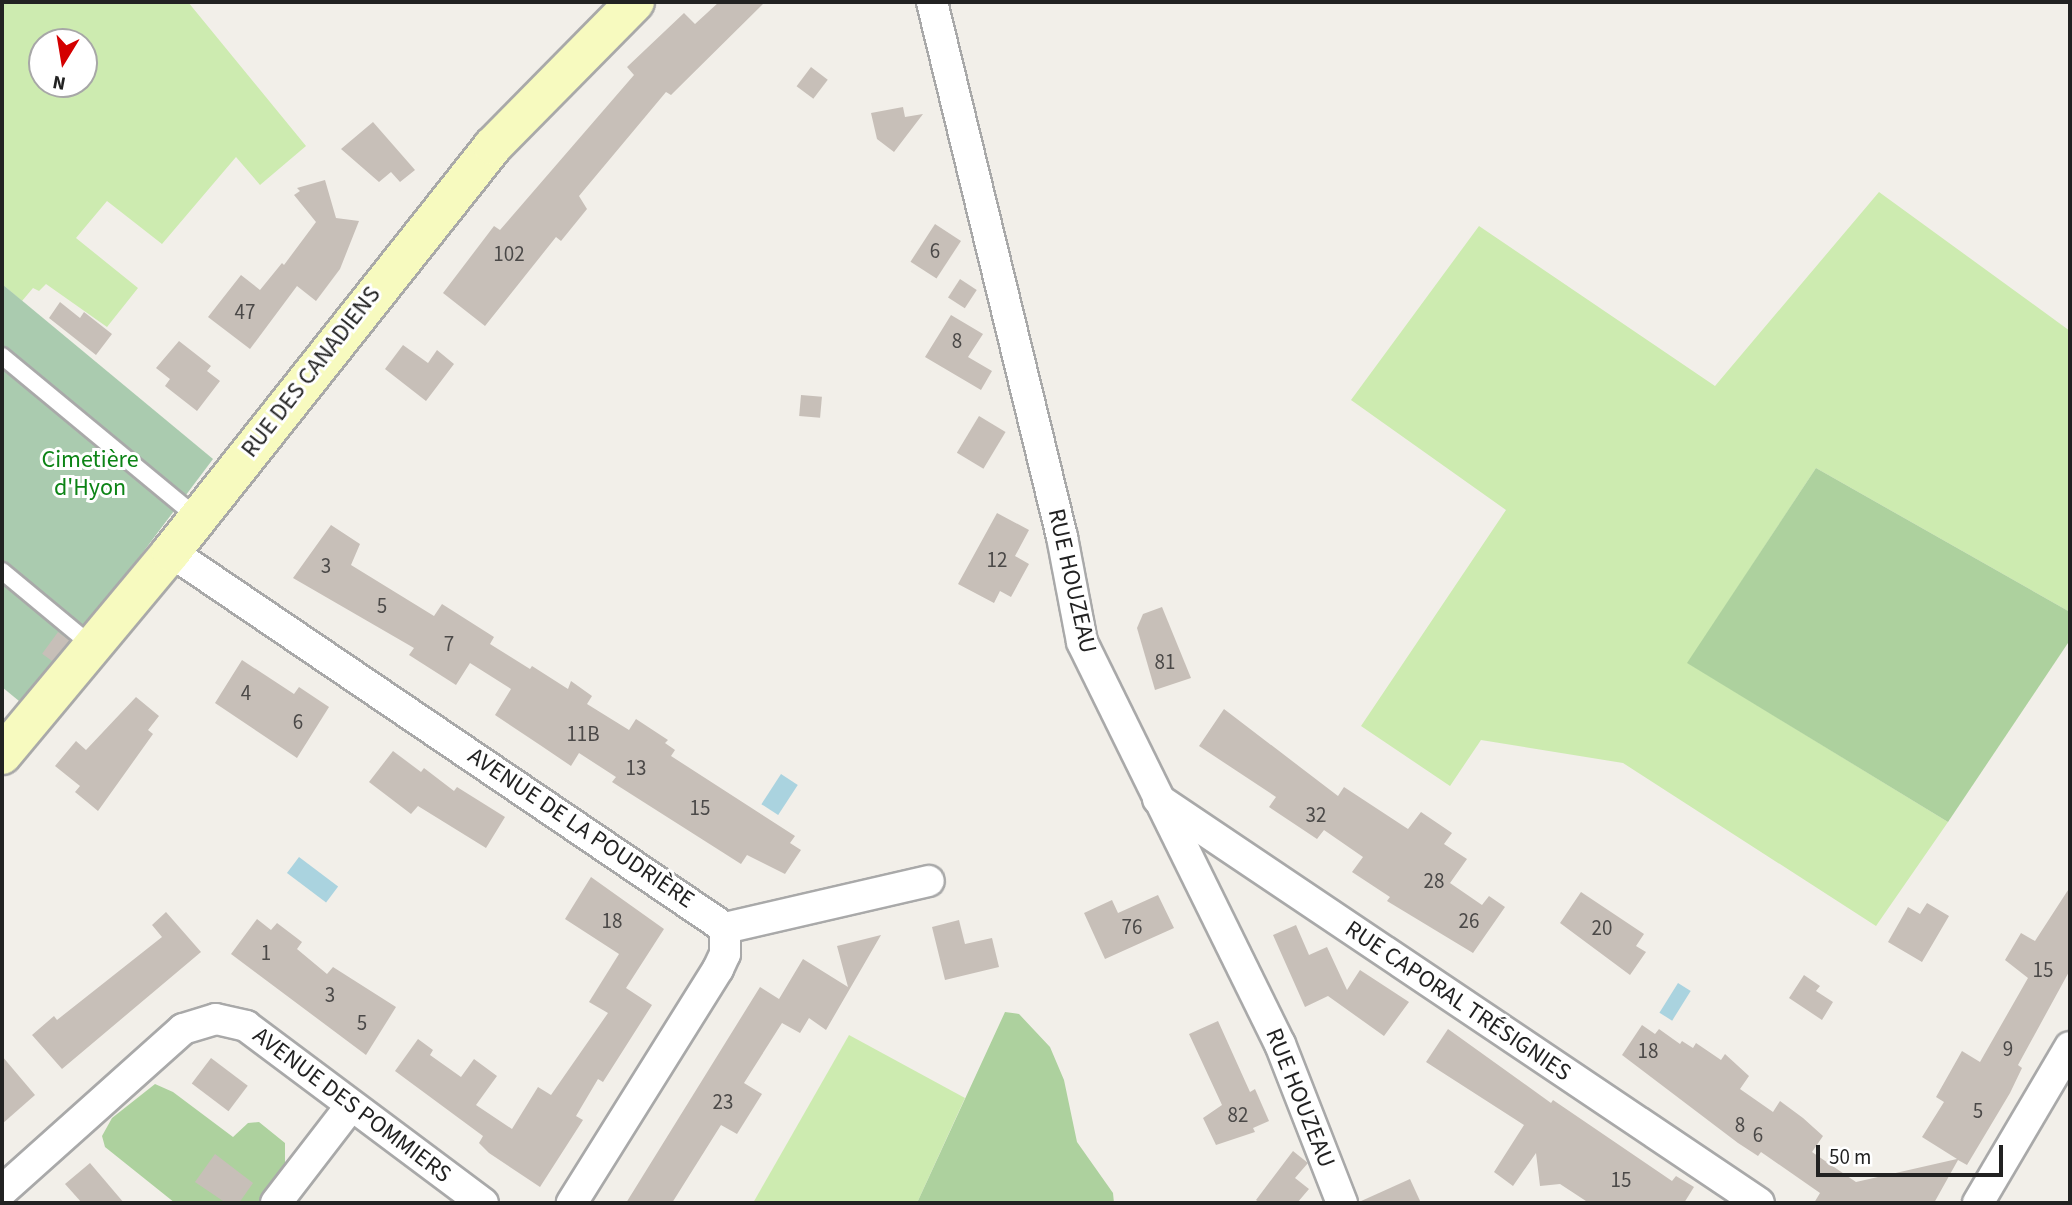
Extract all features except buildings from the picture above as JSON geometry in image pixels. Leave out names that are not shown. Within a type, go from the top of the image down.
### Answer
[{"type":"street","name":"RUE DES CANADIENS","points":[[7,739],[171,552],[493,146],[635,2]]},
{"type":"street","name":"RUE HOUZEAU","points":[[932,2],[1062,537],[1082,642],[1137,759],[1280,1044],[1342,1203]]},
{"type":"street","name":"AVENUE DE LA POUDRIÈRE","points":[[171,552],[724,928]]},
{"type":"street","name":"RUE CAPORAL TRÉSIGNIES","points":[[1157,798],[1759,1203]]},
{"type":"street","points":[[572,1203],[718,969],[725,954],[724,928],[929,881]]},
{"type":"street","name":"AVENUE DES POMMIERS","points":[[2,1191],[183,1029],[216,1019],[246,1026],[483,1203]]},
{"type":"street","points":[[1978,1203],[2070,1047]]},
{"type":"street","points":[[276,1203],[351,1107]]},
{"type":"lane","points":[[2,356],[198,518]]},
{"type":"lane","points":[[2,571],[91,645]]},
{"type":"green space","points":[[2,2],[188,2],[306,146],[260,185],[236,157],[162,244],[107,201],[76,238],[138,288],[107,327],[46,284],[39,291],[33,288],[22,301],[2,284]]},
{"type":"green space","points":[[1879,192],[2070,331],[2070,612],[1816,468],[1688,663],[1948,822],[1876,926],[1623,763],[1481,740],[1450,786],[1361,726],[1506,510],[1351,400],[1479,226],[1715,386]]},
{"type":"green space","name":"Cimetière d'Hyon","points":[[2,284],[213,459],[83,632],[19,701],[2,687]]},
{"type":"green space","points":[[1816,468],[2070,612],[2070,640],[1948,822],[1687,663]]},
{"type":"green space","points":[[1005,1012],[1019,1014],[1050,1047],[1064,1080],[1077,1142],[1113,1193],[1114,1203],[917,1203]]},
{"type":"green space","points":[[849,1035],[965,1098],[917,1203],[753,1203]]},
{"type":"green space","points":[[155,1084],[173,1092],[233,1137],[248,1123],[259,1122],[285,1143],[285,1175],[263,1203],[175,1203],[105,1147],[102,1136],[112,1118]]},
{"type":"water","points":[[781,774],[798,785],[778,815],[761,804]]},
{"type":"water","points":[[299,857],[338,886],[326,902],[287,873]]},
{"type":"water","points":[[1678,983],[1691,991],[1672,1021],[1659,1013]]}]
